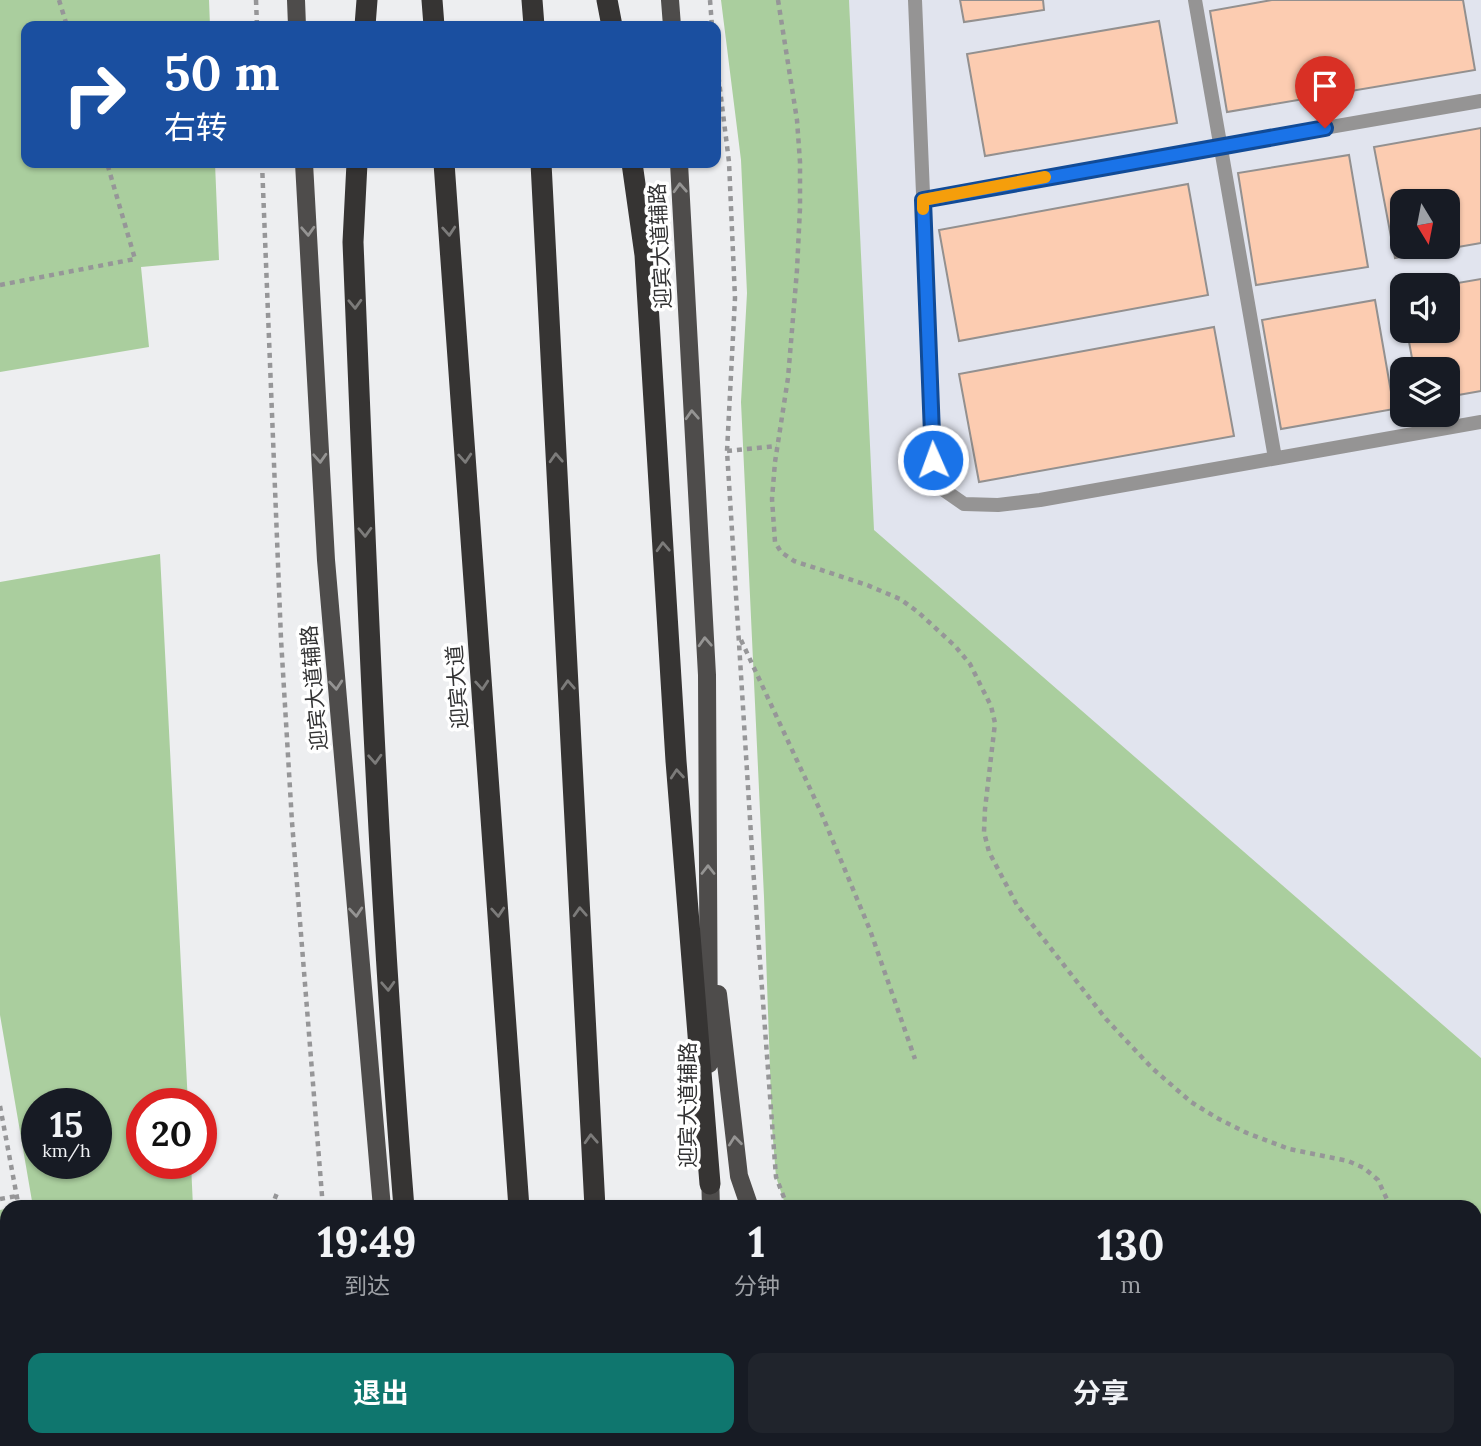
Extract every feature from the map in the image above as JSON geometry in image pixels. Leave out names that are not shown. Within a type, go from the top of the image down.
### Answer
[{"type":"highway","points":[[365,21],[367,0]]},
{"type":"highway","points":[[432,0],[434,21]]},
{"type":"highway","points":[[532,0],[534,21]]},
{"type":"highway","points":[[607,0],[611,21]]},
{"type":"highway","points":[[357,168],[353,242],[373,734],[403,1200]]},
{"type":"highway","name":"迎宾大道","points":[[444,168],[518,1200]]},
{"type":"highway","points":[[541,168],[595,1200]]},
{"type":"highway","points":[[633,168],[645,255],[676,761],[710,1184]]},
{"type":"main road","points":[[296,0],[297,21]]},
{"type":"main road","points":[[670,0],[672,21]]},
{"type":"main road","name":"迎宾大道辅路","points":[[304,168],[326,560],[381,1200]]},
{"type":"main road","name":"迎宾大道辅路","points":[[678,168],[706,675],[711,1200]]},
{"type":"main road","points":[[708,900],[739,1176],[747,1200]]},
{"type":"main road","points":[[367,1041],[370,1200]]},
{"type":"lane","points":[[915,0],[933,460],[941,488],[964,503],[999,505],[1481,422]]},
{"type":"lane","points":[[1195,0],[1275,458]]},
{"type":"lane","points":[[923,200],[1481,101]]},
{"type":"path","points":[[59,0],[65,21]]},
{"type":"path","points":[[256,0],[257,21]]},
{"type":"path","points":[[710,0],[712,21]]},
{"type":"path","points":[[778,0],[797,120],[800,208],[788,378],[772,499],[775,542],[781,552],[794,561],[900,599],[955,646],[970,664],[991,706],[995,723],[985,809],[984,832],[989,852],[1017,905],[1115,1029],[1152,1068],[1191,1102],[1247,1133],[1289,1149],[1348,1161],[1364,1168],[1378,1180],[1387,1200]]},
{"type":"path","points":[[721,97],[729,162],[735,299],[727,451],[772,1127],[776,1177],[785,1200]]},
{"type":"path","points":[[0,285],[135,259],[108,168]]},
{"type":"path","points":[[262,168],[281,652],[322,1200]]},
{"type":"path","points":[[727,451],[777,446]]},
{"type":"path","points":[[739,637],[830,834],[870,930],[915,1059]]},
{"type":"path","points":[[0,1106],[18,1200]]},
{"type":"path","points":[[274,1200],[277,1193]]},
{"type":"path","points":[[0,1199],[17,1196]]},
{"type":"shaded area","points":[[849,0],[1481,0],[1481,1058],[873,530]]},
{"type":"green space","points":[[0,0],[209,0],[210,21],[21,21],[21,168],[215,168],[219,260],[141,267],[149,347],[0,372]]},
{"type":"green space","points":[[721,0],[849,0],[874,530],[1481,1058],[1481,1200],[784,1200],[776,1177],[772,1127],[741,402],[747,293],[741,160]]},
{"type":"green space","points":[[160,554],[187,1088],[126,1088],[126,1179],[192,1179],[193,1200],[32,1200],[28,1179],[112,1179],[112,1088],[21,1088],[21,1137],[0,1015],[0,582]]},
{"type":"building","points":[[960,0],[1043,0],[1044,10],[964,22]]},
{"type":"building","points":[[1272,0],[1463,0],[1475,70],[1227,112],[1210,11]]},
{"type":"building","points":[[1159,21],[1177,123],[985,156],[967,54]]},
{"type":"building","points":[[1481,128],[1481,243],[1460,247],[1460,189],[1390,189],[1390,232],[1374,147]]},
{"type":"building","points":[[1349,155],[1368,267],[1256,285],[1238,173]]},
{"type":"building","points":[[1188,184],[1208,295],[959,341],[939,230]]},
{"type":"building","points":[[1481,279],[1481,391],[1460,395],[1460,357],[1412,357],[1409,343],[1460,343],[1460,283]]},
{"type":"building","points":[[1375,300],[1390,386],[1390,410],[1281,429],[1262,320]]},
{"type":"building","points":[[1214,327],[1234,436],[979,482],[959,374]]},
{"type":"slow traffic","points":[[923,209],[923,200],[1045,177]]},
{"type":"route","points":[[933,460],[923,200],[1325,128]]}]
